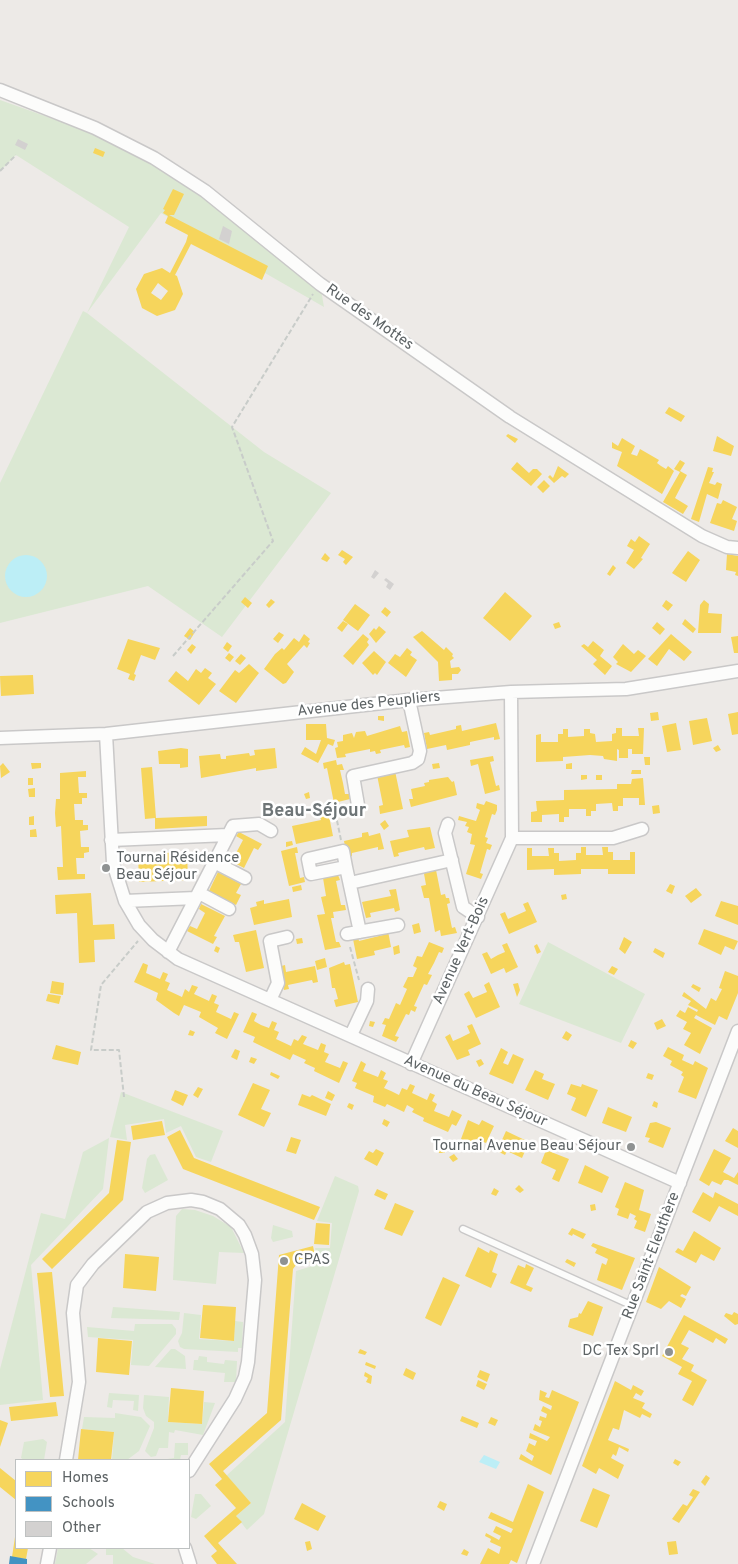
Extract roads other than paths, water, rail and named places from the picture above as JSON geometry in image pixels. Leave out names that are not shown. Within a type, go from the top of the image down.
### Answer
[{"type":"street","name":"Rue des Mottes","points":[[0,90],[95,128],[154,158],[205,191],[320,284],[510,417],[602,476],[702,536],[727,547],[738,548]]},
{"type":"street","name":"Avenue des Peupliers","points":[[0,738],[106,734],[409,700],[511,692],[626,690],[738,671]]},
{"type":"street","name":"Avenue Vert-Bois","points":[[411,1064],[512,838],[511,692]]},
{"type":"street","points":[[358,805],[353,776],[418,759],[420,751],[409,700]]},
{"type":"street","name":"Avenue du Beau Séjour","points":[[106,734],[113,863],[125,901],[146,932],[168,952],[178,959],[680,1183]]},
{"type":"street","points":[[168,952],[233,826],[259,824],[271,831]]},
{"type":"street","points":[[448,824],[446,833],[463,907],[478,917]]},
{"type":"street","points":[[512,838],[613,838],[642,829]]},
{"type":"street","points":[[111,840],[228,835]]},
{"type":"street","points":[[346,867],[311,874],[308,859],[343,851],[350,883],[353,933],[398,925]]},
{"type":"street","points":[[350,883],[452,860]]},
{"type":"street","points":[[214,862],[245,878]]},
{"type":"street","points":[[125,901],[197,895],[229,909]]},
{"type":"street","points":[[270,1000],[278,983],[270,941],[287,938]]},
{"type":"street","points":[[351,1035],[367,1001],[368,988]]},
{"type":"street","name":"Rue Saint-Eleuthère","points":[[533,1564],[738,1031]]},
{"type":"street","points":[[66,1459],[78,1382],[73,1313],[77,1285],[93,1264],[147,1212],[167,1203],[191,1200],[204,1202],[220,1209],[239,1225],[252,1254],[255,1280],[248,1362],[242,1386],[190,1469]]},
{"type":"street","points":[[47,1564],[50,1549]]},
{"type":"street","points":[[185,1549],[190,1564]]},
{"type":"lane","points":[[463,1229],[633,1306]]},
{"type":"water","points":[[30,555],[38,558],[44,564],[47,576],[44,588],[38,594],[22,597],[14,594],[8,588],[5,572],[8,564],[14,558]]},
{"type":"water","points":[[484,1455],[500,1462],[496,1469],[479,1462]]},
{"type":"place","name":"Tournai Résidence Beau Séjour","points":[[106,868]]},
{"type":"place","name":"Tournai Avenue Beau Séjour","points":[[631,1147]]},
{"type":"place","name":"CPAS","points":[[284,1261]]},
{"type":"place","name":"DC Tex Sprl","points":[[669,1352]]},
{"type":"district","name":"Beau-Séjour","points":[[314,812]]}]
